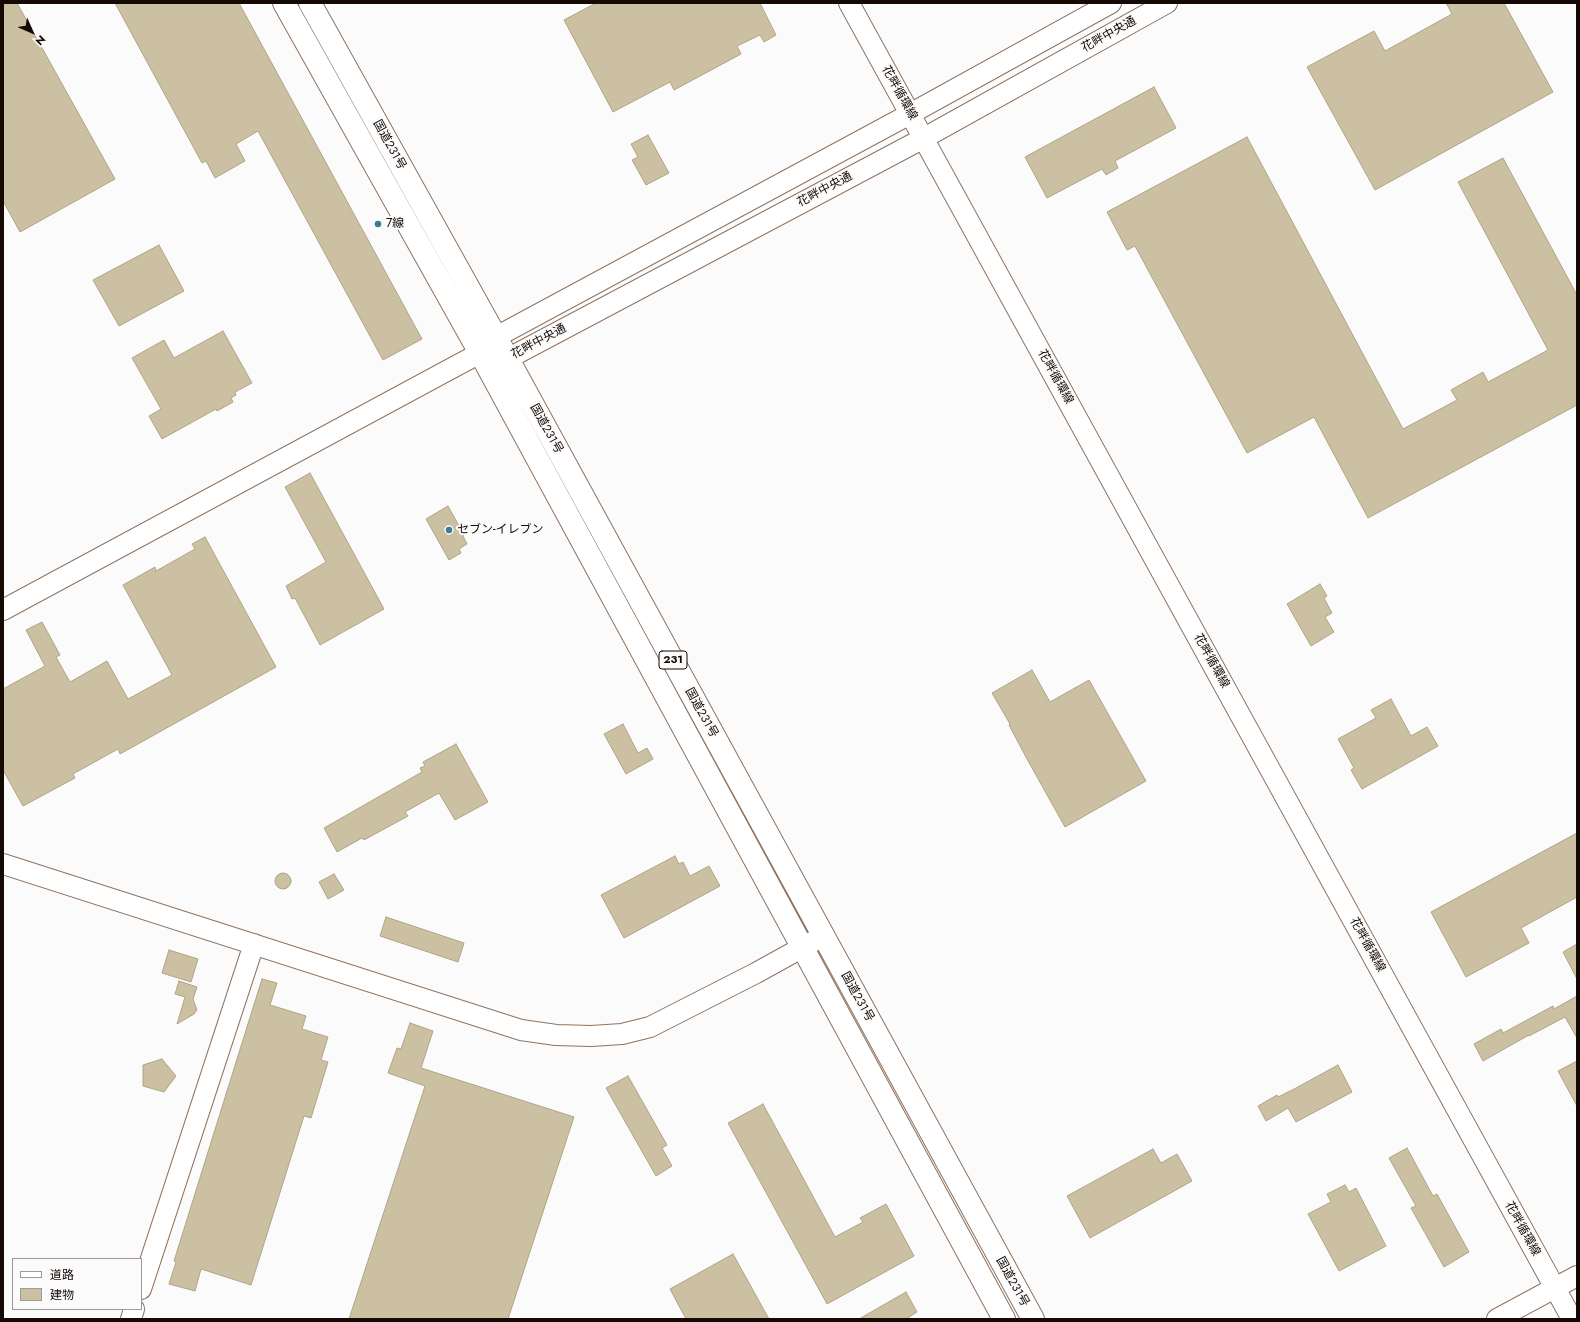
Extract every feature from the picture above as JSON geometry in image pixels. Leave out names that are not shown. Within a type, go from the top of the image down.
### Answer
[{"type":"highway","name":"国道231号","points":[[284,3],[480,353],[1004,1319]]},
{"type":"highway","name":"国道231号","points":[[310,3],[496,337],[1033,1319]]},
{"type":"street","name":"花畔循環線","points":[[849,3],[1572,1319]]},
{"type":"street","name":"花畔中央通","points":[[480,353],[496,337],[910,114],[1111,3]]},
{"type":"street","name":"花畔中央通","points":[[480,353],[508,359],[924,138],[1167,3]]},
{"type":"street","points":[[3,610],[480,353]]},
{"type":"street","points":[[3,864],[521,1030],[556,1035],[591,1036],[622,1034],[650,1027],[823,936]]},
{"type":"street","points":[[142,1286],[254,944]]},
{"type":"street","points":[[1497,1319],[1577,1276]]},
{"type":"building","points":[[3,3],[17,3],[115,179],[20,232],[3,201]]},
{"type":"building","points":[[115,3],[239,3],[422,339],[383,360],[258,131],[236,144],[245,161],[215,178],[206,161],[202,163]]},
{"type":"building","points":[[596,3],[760,3],[776,35],[764,42],[760,35],[737,46],[741,54],[674,90],[670,82],[613,112],[564,20]]},
{"type":"building","points":[[1446,3],[1504,3],[1553,92],[1375,190],[1307,67],[1374,31],[1385,51],[1452,14]]},
{"type":"building","points":[[1154,87],[1176,128],[1115,161],[1118,168],[1106,175],[1102,169],[1047,198],[1025,157]]},
{"type":"building","points":[[648,135],[669,173],[646,185],[632,160],[638,157],[631,144]]},
{"type":"building","points":[[1247,137],[1403,429],[1457,400],[1451,390],[1483,372],[1488,382],[1548,350],[1458,182],[1503,158],[1577,295],[1577,405],[1368,518],[1314,417],[1247,453],[1135,246],[1127,250],[1107,212]]},
{"type":"building","points":[[159,245],[184,291],[119,326],[93,280]]},
{"type":"building","points":[[223,331],[252,383],[235,392],[236,395],[231,398],[233,402],[217,411],[216,409],[162,439],[149,416],[161,409],[132,358],[164,340],[174,358]]},
{"type":"building","points":[[310,473],[384,609],[320,645],[295,598],[292,599],[286,586],[326,562],[285,487]]},
{"type":"building","points":[[448,506],[464,535],[463,536],[467,544],[459,549],[461,553],[449,560],[426,519]]},
{"type":"building","points":[[205,537],[276,667],[120,754],[118,749],[73,774],[75,778],[23,806],[3,770],[3,689],[45,666],[26,630],[42,622],[60,655],[56,657],[70,682],[107,661],[128,699],[172,675],[123,585],[155,567],[156,571],[195,549],[192,544]]},
{"type":"building","points":[[1320,584],[1327,596],[1324,598],[1332,613],[1325,617],[1334,632],[1311,646],[1287,604]]},
{"type":"building","points":[[1032,670],[1050,702],[1089,680],[1146,781],[1065,827],[992,693]]},
{"type":"building","points":[[1391,699],[1411,736],[1427,727],[1438,746],[1362,789],[1351,770],[1354,768],[1338,739],[1376,718],[1371,710]]},
{"type":"building","points":[[623,724],[638,753],[647,748],[653,759],[626,774],[604,734]]},
{"type":"building","points":[[456,744],[488,802],[455,820],[439,793],[405,812],[408,816],[364,840],[362,838],[337,852],[324,828],[422,772],[420,768],[425,766],[423,762]]},
{"type":"building","points":[[1577,833],[1577,897],[1521,928],[1529,943],[1466,977],[1431,912]]},
{"type":"building","points":[[675,856],[679,864],[683,862],[690,876],[709,866],[720,886],[624,938],[601,895]]},
{"type":"building","points":[[280,873],[286,873],[291,878],[289,887],[286,889],[280,889],[275,884],[275,878]]},
{"type":"building","points":[[334,874],[344,890],[328,899],[319,882]]},
{"type":"building","points":[[386,917],[464,943],[458,962],[380,936]]},
{"type":"building","points":[[1577,944],[1577,979],[1563,952]]},
{"type":"building","points":[[169,950],[198,959],[191,982],[162,973]]},
{"type":"building","points":[[262,979],[277,983],[270,1005],[306,1016],[302,1029],[328,1037],[321,1060],[328,1062],[311,1118],[304,1116],[251,1285],[201,1269],[195,1291],[169,1284],[176,1262],[174,1261]]},
{"type":"building","points":[[179,981],[197,987],[193,999],[197,1010],[194,1014],[177,1024],[185,997],[175,994]]},
{"type":"building","points":[[1577,996],[1577,1038],[1565,1017],[1483,1061],[1474,1044],[1501,1029],[1503,1033],[1553,1006],[1554,1009]]},
{"type":"building","points":[[410,1023],[433,1031],[421,1068],[574,1117],[508,1319],[349,1319],[425,1086],[388,1073],[397,1048],[401,1049]]},
{"type":"building","points":[[162,1059],[176,1076],[164,1092],[143,1086],[143,1065]]},
{"type":"building","points":[[1577,1061],[1577,1106],[1558,1071]]},
{"type":"building","points":[[1338,1065],[1352,1092],[1296,1122],[1288,1108],[1266,1121],[1258,1106],[1277,1095],[1278,1097],[1296,1088]]},
{"type":"building","points":[[628,1076],[667,1145],[662,1148],[672,1166],[656,1176],[606,1088]]},
{"type":"building","points":[[763,1104],[835,1237],[863,1222],[860,1218],[886,1204],[914,1256],[827,1304],[728,1123]]},
{"type":"building","points":[[1407,1148],[1433,1196],[1437,1194],[1469,1252],[1444,1267],[1411,1208],[1416,1206],[1389,1158]]},
{"type":"building","points":[[1153,1149],[1161,1163],[1177,1154],[1192,1181],[1090,1238],[1067,1196]]},
{"type":"building","points":[[1345,1185],[1349,1192],[1356,1188],[1386,1246],[1339,1271],[1308,1214],[1331,1202],[1327,1194]]},
{"type":"building","points":[[733,1254],[769,1319],[686,1319],[670,1289]]},
{"type":"building","points":[[906,1292],[917,1312],[906,1319],[859,1319]]},
{"type":"place","name":"7線","points":[[378,224]]},
{"type":"place","name":"セブン-イレブン","points":[[449,530]]}]
